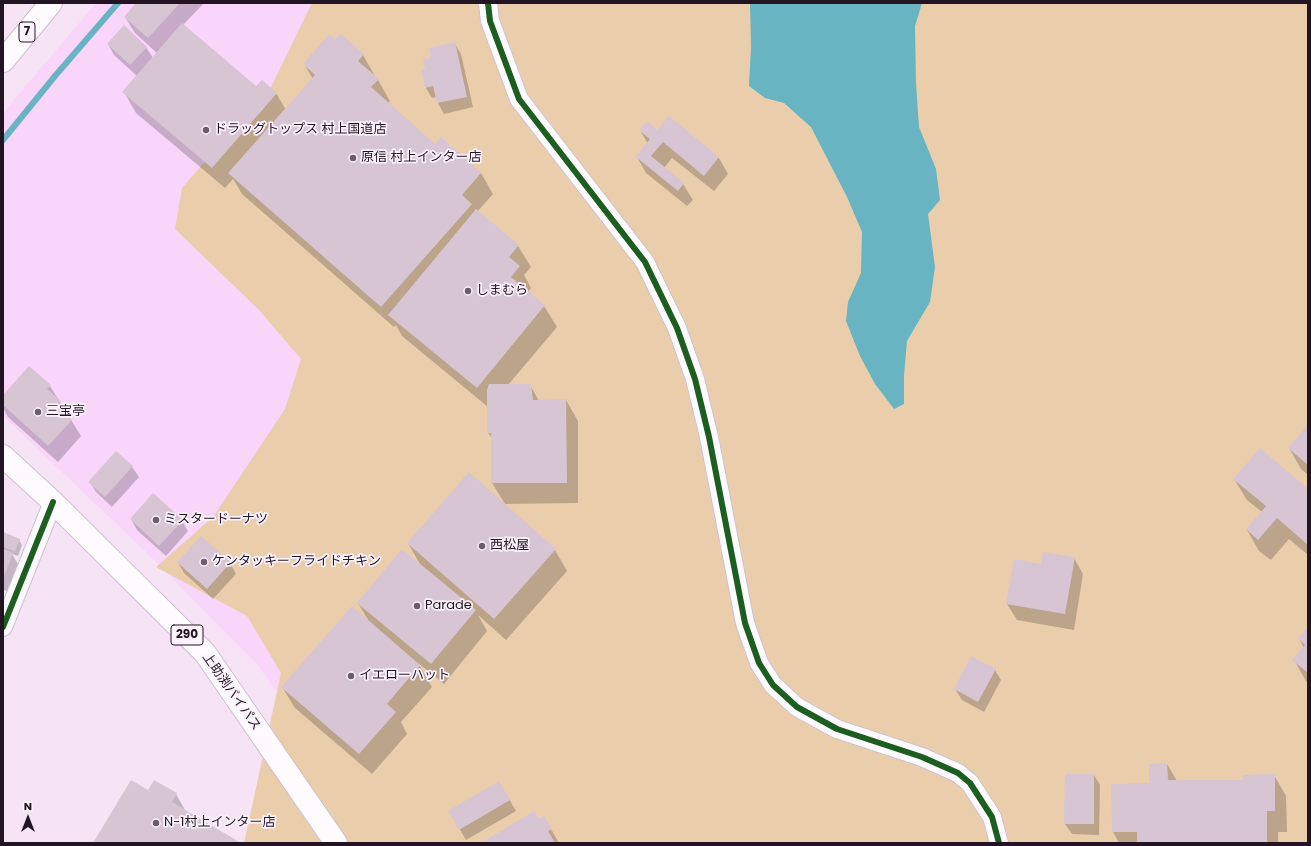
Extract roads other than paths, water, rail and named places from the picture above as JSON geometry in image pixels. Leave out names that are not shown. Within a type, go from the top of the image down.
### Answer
[{"type":"highway","name":"7","points":[[3,61],[51,3]]},
{"type":"highway","name":"上助渕バイパス","points":[[3,456],[53,502],[205,653],[336,843]]},
{"type":"street","points":[[488,3],[490,21],[519,99],[645,262],[677,328],[695,379],[709,437],[744,623],[758,663],[772,685],[797,707],[837,729],[922,757],[958,773],[970,783],[992,817],[999,843]]},
{"type":"street","points":[[3,627],[53,502]]},
{"type":"water","points":[[750,3],[922,3],[915,26],[916,83],[919,127],[936,169],[940,200],[928,214],[935,267],[930,302],[907,341],[904,375],[904,404],[894,409],[875,384],[860,356],[846,321],[848,302],[861,273],[862,232],[847,197],[811,127],[784,103],[765,98],[749,86],[751,47]]},
{"type":"waterway","points":[[3,140],[55,76],[118,3]]},
{"type":"place","name":"ドラッグトップス 村上国道店","points":[[206,130]]},
{"type":"place","name":"原信 村上インター店","points":[[353,158]]},
{"type":"place","name":"しまむら","points":[[468,291]]},
{"type":"place","name":"三宝亭","points":[[38,412]]},
{"type":"place","name":"ミスタードーナツ","points":[[156,520]]},
{"type":"place","name":"西松屋","points":[[482,546]]},
{"type":"place","name":"ケンタッキーフライドチキン","points":[[204,562]]},
{"type":"place","name":"Parade","points":[[417,606]]},
{"type":"place","name":"イエローハット","points":[[351,676]]},
{"type":"place","name":"N-1村上インター店","points":[[156,823]]}]
